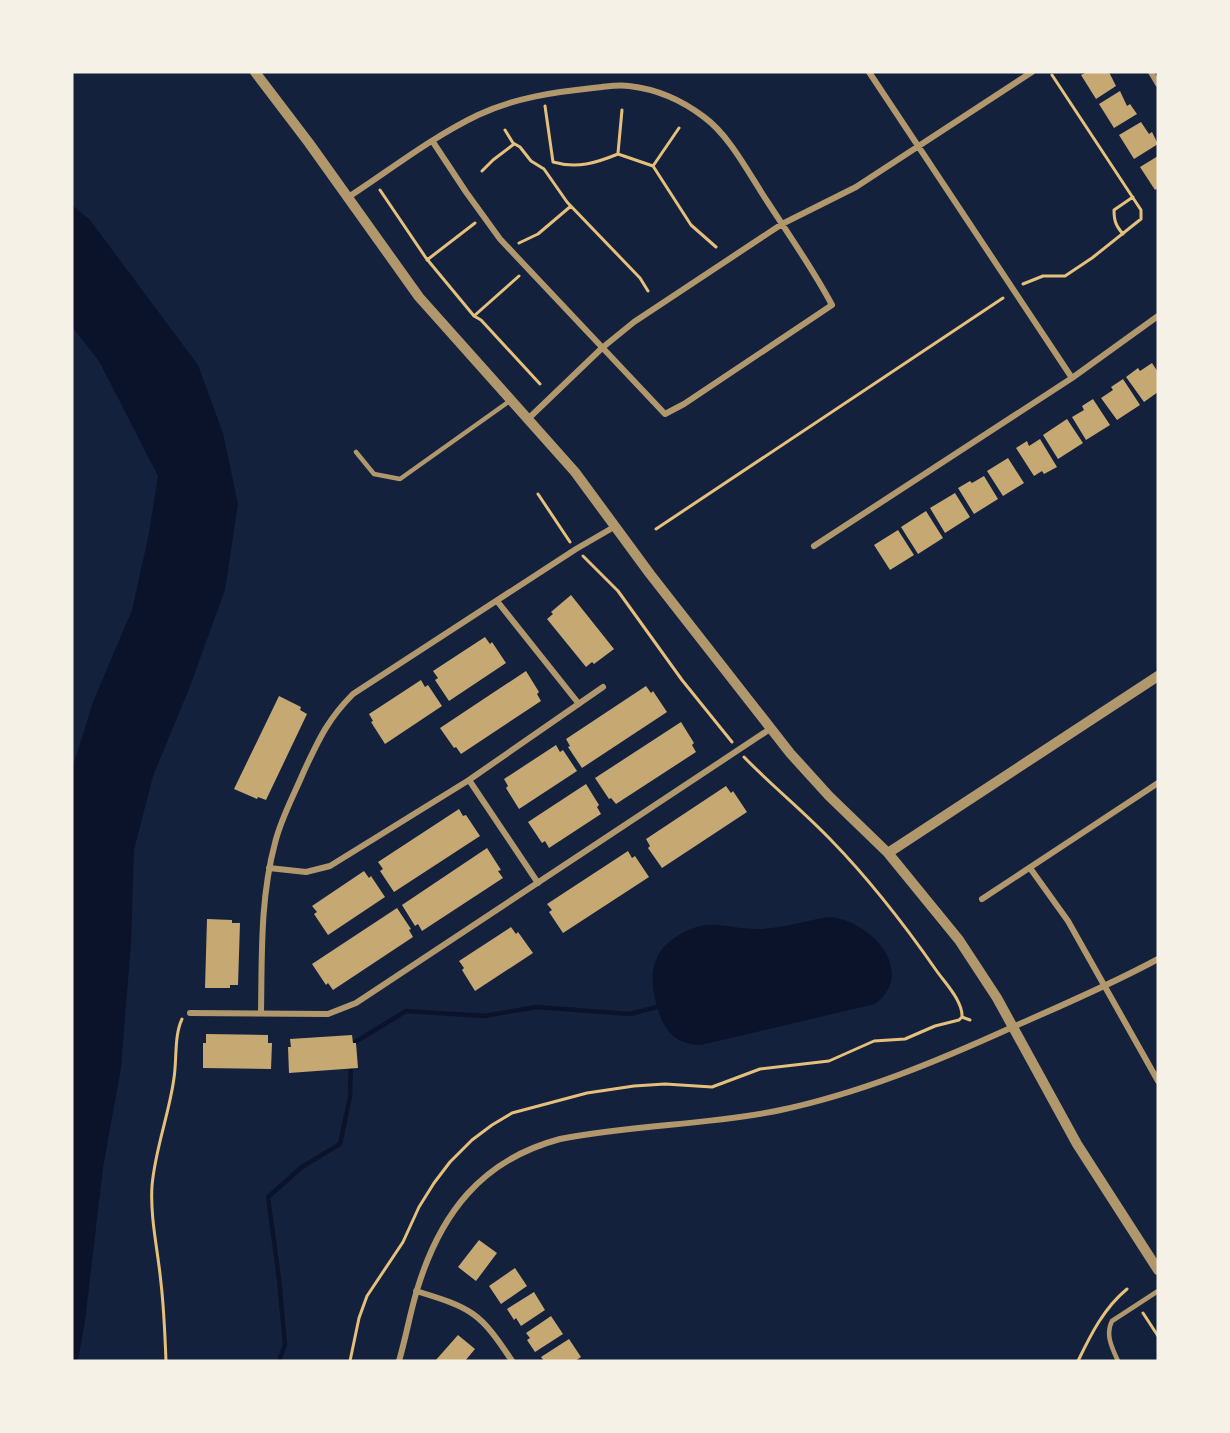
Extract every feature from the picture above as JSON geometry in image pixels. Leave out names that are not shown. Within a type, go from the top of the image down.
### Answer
[{"type":"street","points":[[255,72],[309,143],[419,297],[575,472],[614,527],[770,729],[810,776],[888,853],[959,940],[1014,1027],[1077,1144],[1158,1270]]},
{"type":"street","points":[[869,72],[1072,378]]},
{"type":"street","points":[[528,419],[602,348],[634,322],[782,224],[856,187],[1032,72]]},
{"type":"street","points":[[1151,72],[1158,84]]},
{"type":"street","points":[[347,198],[433,142],[479,114],[516,101],[552,93],[627,85],[647,89],[679,101],[706,118],[724,137],[832,305],[684,404],[665,414],[500,238],[433,142]]},
{"type":"street","points":[[814,546],[1072,378],[1158,316]]},
{"type":"street","points":[[261,1013],[263,908],[275,843],[315,747],[333,714],[353,694],[576,549],[614,527]]},
{"type":"street","points":[[497,601],[579,704]]},
{"type":"street","points":[[888,853],[1158,676]]},
{"type":"street","points":[[270,868],[306,872],[330,866],[469,780],[603,687]]},
{"type":"street","points":[[190,1013],[328,1014],[342,1010],[356,1003],[770,729]]},
{"type":"street","points":[[469,780],[538,883]]},
{"type":"street","points":[[982,899],[1158,783]]},
{"type":"street","points":[[1030,867],[1068,921],[1158,1081]]},
{"type":"street","points":[[399,1361],[416,1291],[433,1246],[452,1212],[476,1183],[524,1151],[541,1144],[579,1135],[741,1117],[797,1106],[896,1076],[1106,986],[1158,959]]},
{"type":"street","points":[[416,1291],[457,1304],[475,1314],[490,1328],[512,1361]]},
{"type":"lane","points":[[356,452],[374,474],[400,479],[511,400]]},
{"type":"lane","points":[[1118,1361],[1108,1328],[1112,1321],[1158,1291]]},
{"type":"path","points":[[1023,284],[1043,276],[1065,276],[1141,219],[1141,210],[1133,197],[1052,75]]},
{"type":"path","points":[[544,106],[553,162],[569,166],[583,165],[597,163],[618,154],[653,166],[692,225],[716,247]]},
{"type":"path","points":[[618,154],[622,110]]},
{"type":"path","points":[[653,166],[679,128]]},
{"type":"path","points":[[505,130],[514,144],[520,147],[531,161],[544,169],[571,206],[640,278],[648,291]]},
{"type":"path","points":[[482,171],[493,159],[514,144]]},
{"type":"path","points":[[380,190],[427,260],[474,316],[481,320],[540,384]]},
{"type":"path","points":[[1123,234],[1116,226],[1114,210],[1133,197]]},
{"type":"path","points":[[519,243],[538,234],[571,206]]},
{"type":"path","points":[[427,260],[475,223]]},
{"type":"path","points":[[474,316],[519,276]]},
{"type":"path","points":[[656,529],[1003,298]]},
{"type":"path","points":[[538,494],[565,537]]},
{"type":"path","points":[[584,557],[618,591],[682,680],[728,736]]},
{"type":"path","points":[[744,757],[830,839],[868,882],[914,938],[942,978],[961,1007],[962,1017]]},
{"type":"path","points":[[166,1361],[152,1187],[160,1138],[174,1078],[179,1028],[185,1015],[190,1013]]},
{"type":"path","points":[[962,1017],[970,1020]]},
{"type":"path","points":[[350,1361],[366,1296],[403,1242],[419,1207],[434,1183],[450,1162],[472,1140],[502,1119],[533,1106],[587,1093],[665,1084],[712,1087],[760,1069],[829,1061],[874,1041],[905,1039],[962,1017]]},
{"type":"path","points":[[1143,1313],[1158,1336]]},
{"type":"water","points":[[72,205],[90,220],[198,365],[223,433],[238,504],[225,590],[189,689],[153,776],[134,850],[131,943],[121,1068],[103,1168],[85,1321],[78,1361],[72,1361],[72,769],[93,702],[132,610],[148,538],[158,476],[99,361],[72,327]]},
{"type":"water","points":[[828,917],[858,926],[883,948],[890,962],[892,977],[887,991],[875,1004],[701,1045],[683,1042],[666,1027],[653,990],[654,968],[662,950],[679,935],[708,925],[759,929]]},
{"type":"building","points":[[1087,72],[1109,72],[1116,86],[1096,99],[1081,75]]},
{"type":"building","points":[[1120,91],[1127,106],[1130,104],[1137,114],[1114,128],[1099,104]]},
{"type":"building","points":[[1141,122],[1149,134],[1152,132],[1158,144],[1134,159],[1119,135]]},
{"type":"building","points":[[1158,156],[1158,188],[1155,190],[1140,167]]},
{"type":"building","points":[[1152,363],[1158,372],[1158,392],[1144,402],[1126,377],[1138,368],[1140,371]]},
{"type":"building","points":[[1123,379],[1140,405],[1117,420],[1101,398]]},
{"type":"building","points":[[1093,399],[1110,425],[1086,440],[1072,417],[1084,410],[1082,406]]},
{"type":"building","points":[[1067,419],[1083,443],[1058,459],[1043,435]]},
{"type":"building","points":[[1040,439],[1057,467],[1034,476],[1016,448],[1027,441],[1029,446]]},
{"type":"building","points":[[1008,458],[1024,483],[1003,496],[987,471]]},
{"type":"building","points":[[984,476],[998,499],[974,514],[958,488]]},
{"type":"building","points":[[955,493],[970,517],[945,533],[930,508]]},
{"type":"building","points":[[926,511],[943,538],[918,554],[901,527]]},
{"type":"building","points":[[898,530],[914,555],[890,570],[874,545]]},
{"type":"building","points":[[571,595],[614,649],[594,664],[592,662],[586,667],[547,619],[553,614],[551,612]]},
{"type":"building","points":[[485,637],[490,644],[492,642],[506,663],[449,701],[435,680],[438,678],[433,671]]},
{"type":"building","points":[[526,671],[539,692],[537,694],[541,701],[461,754],[440,728]]},
{"type":"building","points":[[421,680],[425,687],[428,685],[442,706],[385,744],[371,722],[373,721],[369,714]]},
{"type":"building","points":[[646,686],[651,693],[653,691],[667,712],[582,768],[568,747],[570,746],[566,739]]},
{"type":"building","points":[[279,696],[301,707],[300,710],[307,714],[266,800],[258,797],[257,799],[234,789]]},
{"type":"building","points":[[681,722],[694,743],[692,745],[696,752],[616,804],[611,798],[609,799],[595,778]]},
{"type":"building","points":[[556,745],[560,752],[563,750],[577,771],[519,809],[506,788],[508,786],[504,779]]},
{"type":"building","points":[[586,784],[599,805],[597,807],[601,814],[549,848],[545,841],[542,843],[528,822]]},
{"type":"building","points":[[726,786],[731,793],[733,791],[747,812],[662,868],[648,848],[650,846],[646,839]]},
{"type":"building","points":[[459,809],[463,816],[466,815],[480,836],[394,892],[380,871],[383,869],[378,862]]},
{"type":"building","points":[[487,848],[501,870],[498,871],[503,878],[422,931],[418,924],[415,926],[402,905]]},
{"type":"building","points":[[628,851],[632,858],[635,856],[649,877],[563,933],[549,912],[552,910],[547,904]]},
{"type":"building","points":[[364,871],[369,878],[371,876],[385,897],[328,935],[314,914],[317,912],[312,906]]},
{"type":"building","points":[[397,908],[411,929],[409,930],[413,937],[333,990],[328,983],[326,985],[312,964]]},
{"type":"building","points":[[207,919],[232,920],[232,923],[240,923],[238,985],[230,985],[230,988],[205,988]]},
{"type":"building","points":[[511,927],[516,934],[518,932],[533,953],[475,991],[459,961]]},
{"type":"building","points":[[206,1034],[268,1035],[268,1043],[272,1043],[271,1069],[203,1068],[203,1043],[206,1043]]},
{"type":"building","points":[[352,1035],[353,1043],[356,1043],[358,1068],[289,1073],[290,1039]]},
{"type":"building","points":[[479,1240],[497,1253],[476,1281],[458,1267]]},
{"type":"building","points":[[515,1268],[527,1286],[501,1304],[489,1286]]},
{"type":"building","points":[[534,1292],[545,1310],[521,1326],[507,1309]]},
{"type":"building","points":[[551,1316],[563,1334],[535,1352],[527,1340],[530,1338],[526,1333]]},
{"type":"building","points":[[458,1335],[475,1349],[465,1361],[435,1361]]},
{"type":"building","points":[[569,1339],[581,1357],[575,1361],[544,1361],[541,1357]]},
{"type":"waterway","points":[[352,1046],[406,1011],[484,1016],[536,1007],[630,1014],[657,1007]]},
{"type":"waterway","points":[[279,1361],[285,1345],[268,1197],[302,1167],[340,1144],[350,1097],[351,1064]]}]
